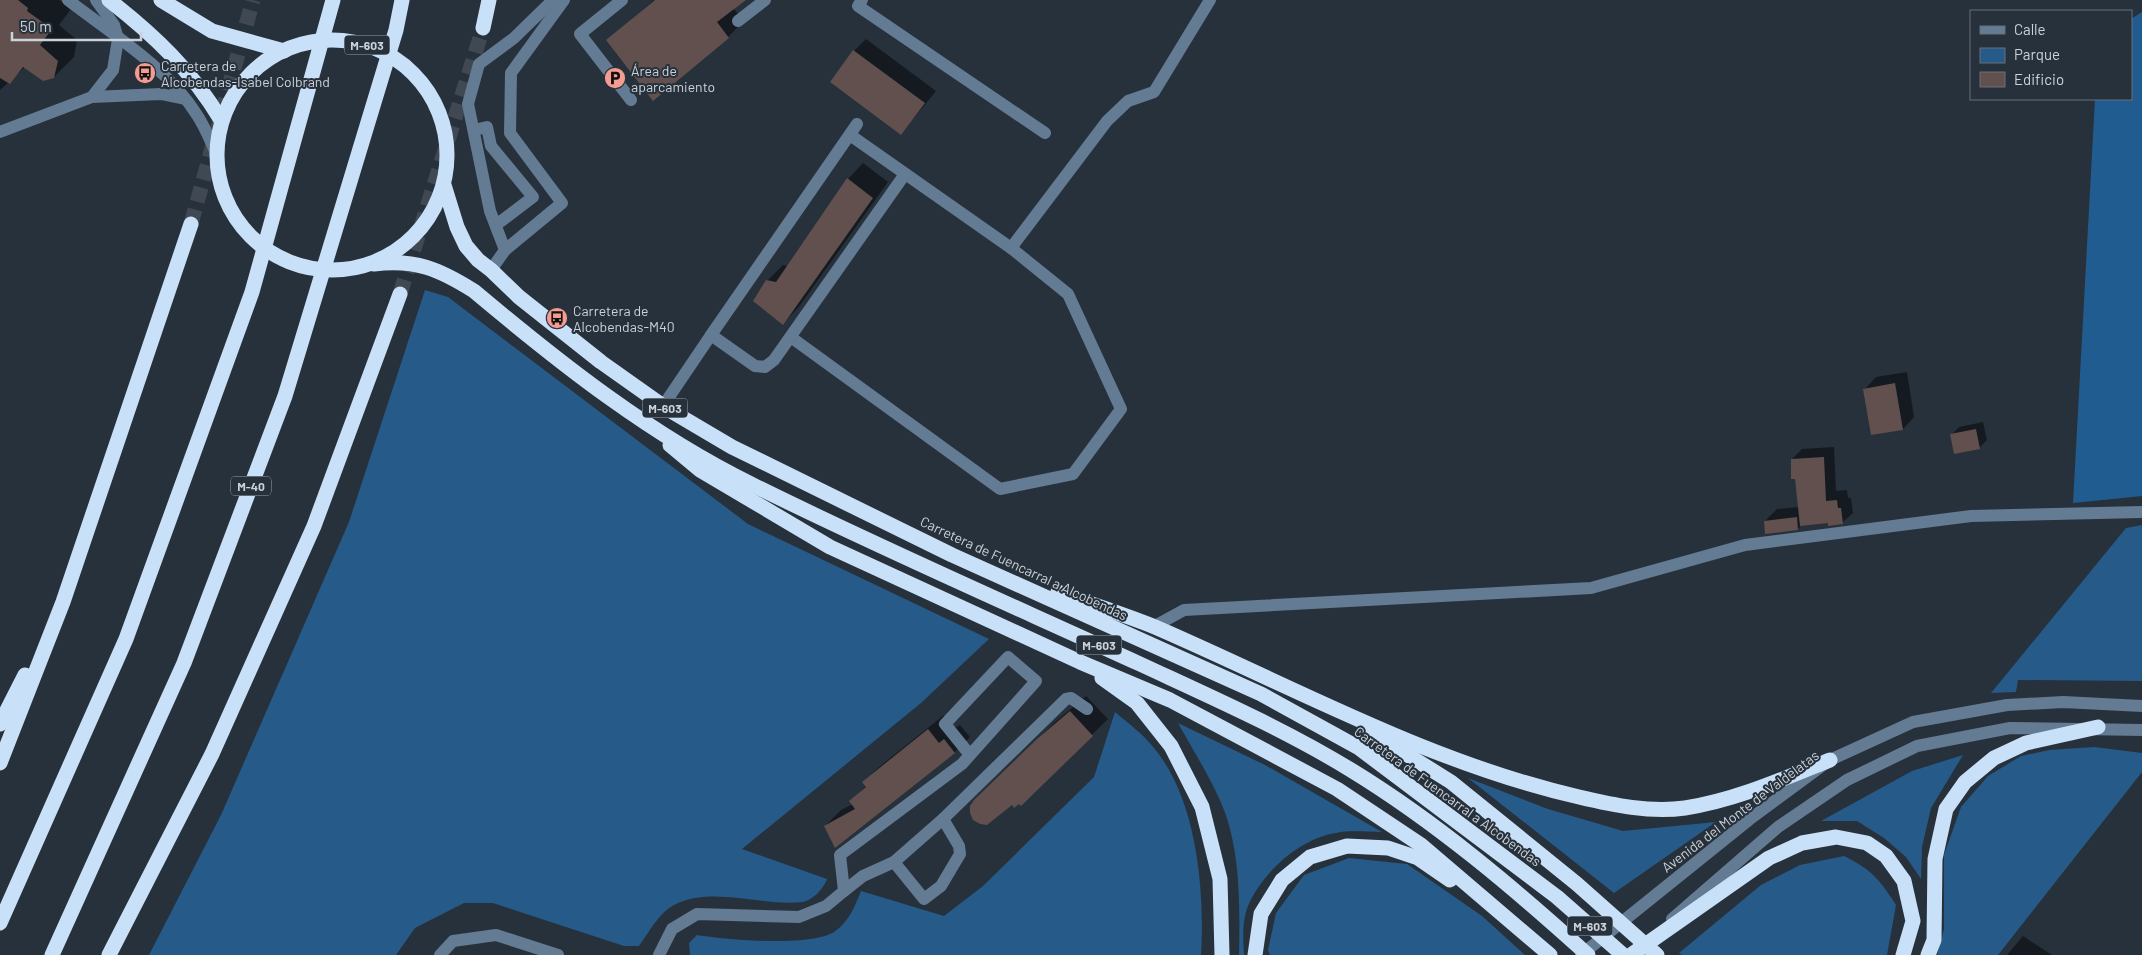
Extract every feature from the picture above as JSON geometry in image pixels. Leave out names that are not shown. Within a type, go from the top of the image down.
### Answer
[{"type":"highway","points":[[110,0],[163,44],[206,95],[221,120]]},
{"type":"highway","points":[[161,0],[212,31],[284,51]]},
{"type":"highway","points":[[0,924],[126,639],[252,292],[333,0]]},
{"type":"highway","name":"M-40","points":[[52,955],[184,663],[285,396],[393,40],[402,0]]},
{"type":"highway","points":[[483,28],[489,0]]},
{"type":"highway","name":"M-603","points":[[374,264],[407,245],[420,232],[434,211],[444,185],[447,160],[444,136],[436,108],[422,85],[402,64],[380,49],[355,41],[331,39],[304,43],[284,51],[259,65],[242,79],[229,98],[221,120],[216,153],[225,197],[236,218],[263,247],[303,266],[330,270],[354,269],[374,264],[395,262],[417,264],[454,279],[474,291],[638,419],[751,484],[1245,713],[1350,769],[1432,824],[1538,910],[1588,955]]},
{"type":"highway","name":"Carretera de Fuencarral a Alcobendas","points":[[444,185],[456,228],[466,246],[478,260],[519,297],[601,362],[663,406],[732,447],[952,554],[1261,694],[1359,748],[1630,954]]},
{"type":"highway","points":[[0,763],[63,602],[191,224]]},
{"type":"highway","points":[[109,955],[212,754],[314,526],[400,294]]},
{"type":"highway","points":[[638,419],[700,470],[830,547],[1080,662],[1170,700],[1337,790],[1421,844],[1550,955]]},
{"type":"highway","points":[[952,554],[1152,626],[1331,707],[1474,766],[1547,790],[1625,808],[1684,808],[1750,792],[1830,760]]},
{"type":"highway","points":[[0,724],[63,602]]},
{"type":"highway","points":[[1080,662],[1137,703],[1171,746],[1202,807],[1220,879],[1222,955]]},
{"type":"highway","points":[[1331,707],[1451,782],[1577,884],[1657,955]]},
{"type":"highway","points":[[1928,955],[1934,940],[1935,860],[1946,809],[1965,782],[1994,758],[2026,743],[2098,727]]},
{"type":"highway","points":[[1630,954],[1770,858],[1802,843],[1836,837],[1867,843],[1886,856],[1904,882],[1912,921],[1903,955]]},
{"type":"highway","points":[[1255,955],[1260,914],[1282,880],[1310,858],[1347,846],[1388,848],[1418,858],[1517,926]]},
{"type":"highway","points":[[116,955],[132,913]]},
{"type":"street","points":[[68,0],[152,65],[185,99],[198,115],[216,153]]},
{"type":"street","points":[[92,97],[113,70],[118,39],[114,25],[96,0]]},
{"type":"street","points":[[505,250],[490,211],[468,104],[479,64],[514,38],[553,0]]},
{"type":"street","points":[[491,270],[505,250],[562,202],[510,133],[511,73],[564,0]]},
{"type":"street","points":[[622,0],[580,34],[631,100]]},
{"type":"street","points":[[738,21],[765,0]]},
{"type":"street","points":[[862,0],[858,6],[1045,133]]},
{"type":"street","points":[[1011,248],[1107,121],[1128,101],[1154,92],[1210,0]]},
{"type":"street","points":[[0,132],[92,97],[161,94],[185,99]]},
{"type":"street","points":[[474,130],[487,127],[491,146],[532,197],[496,225]]},
{"type":"street","points":[[663,406],[854,130],[906,174],[1011,248],[1068,294],[1121,409],[1073,474],[1000,489],[792,338]]},
{"type":"street","points":[[711,335],[755,366],[765,366],[774,360],[792,338],[906,174]]},
{"type":"street","points":[[1152,626],[1184,610],[1591,588],[1745,545],[1972,516],[2142,512]]},
{"type":"street","points":[[844,891],[840,855],[962,764],[1036,681],[1008,657],[944,724],[970,755]]},
{"type":"street","points":[[659,955],[672,929],[697,914],[799,917],[826,906],[863,876],[894,862],[943,819],[1066,699],[1071,698],[1087,709]]},
{"type":"street","name":"Avenida del Monte de Valdelatas","points":[[1581,955],[1750,820],[1830,760],[1913,722],[1998,707],[2064,702],[2142,706]]},
{"type":"street","points":[[1630,954],[1778,827],[1847,780],[1917,746],[2010,728],[2098,727],[2142,730]]},
{"type":"street","points":[[894,862],[920,896],[927,898],[941,886],[960,854],[959,846],[943,819]]},
{"type":"street","points":[[440,955],[452,941],[496,935],[558,955]]},
{"type":"green space","points":[[425,290],[448,297],[748,524],[989,639],[921,703],[742,849],[827,879],[821,890],[811,899],[803,902],[787,903],[721,897],[689,899],[669,908],[655,923],[639,946],[624,946],[493,903],[464,903],[415,928],[396,955],[149,955],[221,815],[349,522]]},
{"type":"green space","points":[[2142,525],[2142,681],[2018,680],[2016,692],[1991,693],[2126,528]]},
{"type":"green space","points":[[1115,712],[1140,733],[1154,748],[1169,769],[1180,793],[1189,819],[1199,875],[1202,930],[1201,955],[690,955],[689,943],[697,935],[768,941],[807,940],[823,937],[834,932],[844,923],[861,891],[944,916],[983,886],[1094,777]]},
{"type":"green space","points":[[1178,723],[1265,765],[1382,832],[1347,832],[1322,836],[1309,842],[1284,859],[1263,881],[1248,906],[1243,936],[1244,955],[1239,955],[1239,894],[1231,832],[1225,812],[1213,785]]},
{"type":"green space","points":[[2094,747],[2142,753],[2142,772],[1998,955],[1937,955],[1944,929],[1944,855],[1961,807],[1988,776],[2021,756],[2049,750]]},
{"type":"green space","points":[[1963,755],[1931,808],[1922,847],[1921,879],[1906,857],[1884,838],[1857,821],[1821,821],[1912,771]]},
{"type":"green space","points":[[1468,778],[1548,809],[1623,831],[1716,822],[1614,893]]},
{"type":"green space","points":[[1844,856],[1862,866],[1874,876],[1885,888],[1896,905],[1887,955],[1682,955],[1679,953],[1761,885],[1800,865]]},
{"type":"green space","points":[[1349,858],[1407,864],[1482,916],[1525,955],[1270,955],[1268,950],[1276,913],[1304,875]]},
{"type":"shaded area","points":[[2142,12],[2142,496],[2073,503],[2095,100],[2132,100],[2132,18]]},
{"type":"building","points":[[0,0],[18,0],[28,8],[27,11],[52,29],[40,45],[58,61],[54,78],[43,81],[23,67],[10,84],[0,78]]},
{"type":"building","points":[[655,0],[746,0],[717,22],[729,38],[653,101],[606,40]]},
{"type":"building","points":[[853,50],[925,103],[901,135],[830,82]]},
{"type":"building","points":[[847,178],[873,198],[783,325],[753,301],[766,280],[776,282]]},
{"type":"building","points":[[1895,383],[1903,430],[1871,435],[1863,389]]},
{"type":"building","points":[[1976,429],[1980,449],[1954,454],[1950,434]]},
{"type":"building","points":[[1824,457],[1826,501],[1837,500],[1838,508],[1841,508],[1843,524],[1828,526],[1828,523],[1800,526],[1795,479],[1791,479],[1791,459]]},
{"type":"building","points":[[1797,517],[1798,530],[1765,534],[1764,521]]},
{"type":"building","points":[[1070,711],[1093,736],[1021,806],[1019,804],[1014,808],[1012,805],[987,825],[973,820],[970,806],[974,800],[1037,739]]},
{"type":"building","points":[[928,729],[939,743],[944,739],[955,753],[835,848],[824,826],[855,809],[849,801],[866,787],[862,782]]},
{"type":"tunnel","points":[[191,224],[253,0]]},
{"type":"tunnel","points":[[400,294],[483,28]]},
{"type":"place","name":"Carretera de Alcobendas-Isabel Colbrand","points":[[145,73]]},
{"type":"place","name":"Área de aparcamiento","points":[[615,78]]},
{"type":"place","name":"Carretera de Alcobendas-M40","points":[[557,318]]}]
